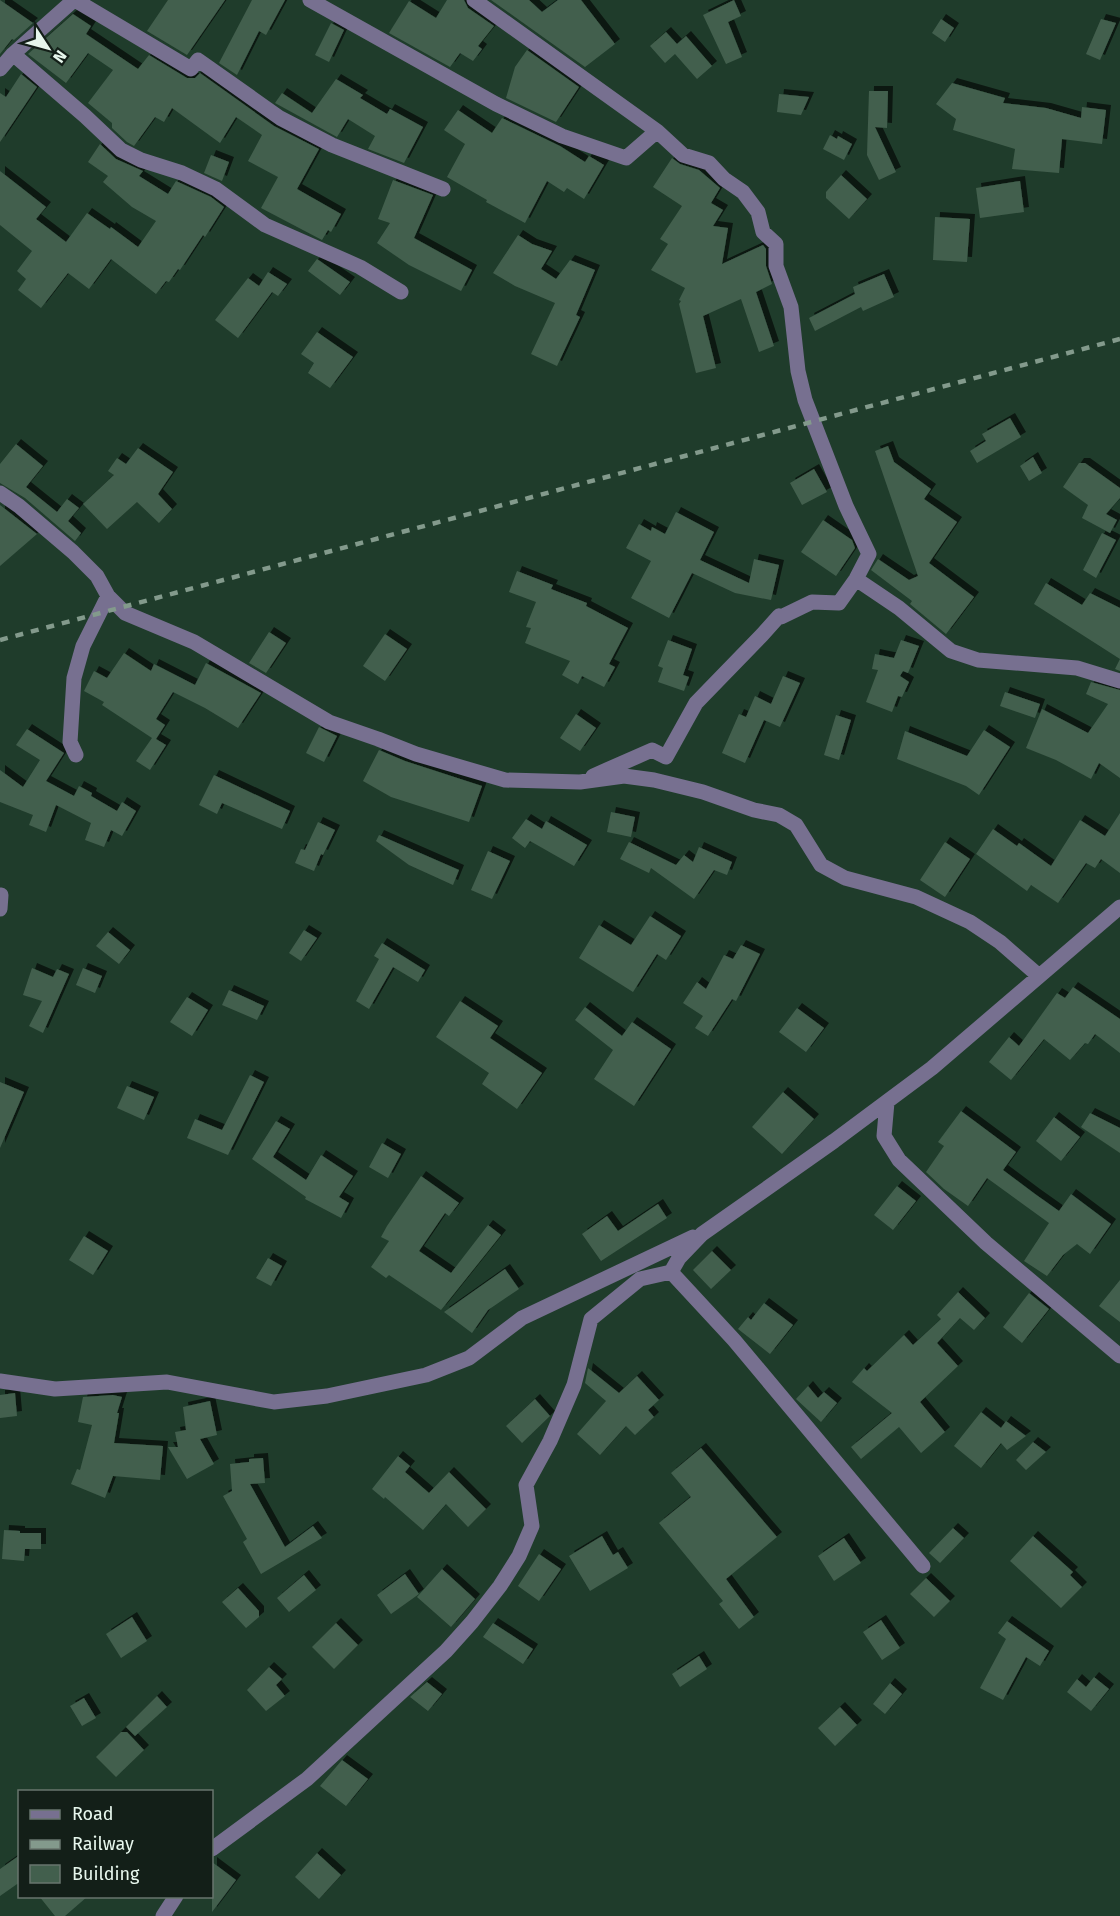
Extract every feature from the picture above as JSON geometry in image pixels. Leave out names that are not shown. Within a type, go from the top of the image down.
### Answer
[{"type":"street","points":[[0,69],[13,54],[74,0],[191,69],[198,60],[280,118],[332,145],[443,189]]},
{"type":"street","points":[[310,0],[496,104],[562,136],[626,158],[657,131]]},
{"type":"street","points":[[474,0],[657,131],[683,155],[709,163],[724,179],[743,192],[758,212],[763,232],[776,244],[776,266],[791,307],[798,371],[806,400],[846,506],[868,554],[856,579],[839,603],[812,602],[797,611],[779,616],[696,703],[666,757],[652,750],[580,782]]},
{"type":"street","points":[[13,54],[121,150],[141,160],[182,172],[216,189],[265,225],[360,267],[400,292]]},
{"type":"street","points":[[0,493],[19,506],[73,552],[97,576],[108,596],[124,613],[194,642],[329,723],[416,754],[506,780],[580,782],[624,776],[654,780],[703,792],[754,810],[779,815],[796,825],[821,865],[845,878],[916,897],[970,922],[1000,942],[1039,976]]},
{"type":"street","points":[[856,579],[899,608],[951,651],[978,660],[1077,668],[1120,681]]},
{"type":"street","points":[[76,755],[70,742],[74,678],[83,646],[108,596]]},
{"type":"street","points":[[0,1381],[55,1389],[167,1382],[274,1402],[327,1396],[426,1374],[469,1358],[522,1318],[702,1234],[932,1068],[1120,906]]},
{"type":"street","points":[[887,1102],[884,1136],[900,1160],[986,1243],[1120,1356]]},
{"type":"street","points":[[213,1848],[307,1779],[446,1651],[472,1622],[513,1566],[532,1526],[526,1485],[550,1440],[574,1385],[591,1319],[640,1279],[671,1272],[679,1258],[702,1234]]},
{"type":"street","points":[[671,1272],[734,1340],[923,1566]]},
{"type":"street","points":[[163,1916],[175,1898]]},
{"type":"building","points":[[0,0],[33,23],[14,40],[12,39],[0,54]]},
{"type":"building","points":[[168,0],[225,0],[187,55],[147,31]]},
{"type":"building","points":[[252,0],[285,0],[266,35],[259,31],[237,75],[219,63]]},
{"type":"building","points":[[447,0],[464,0],[468,8],[494,26],[478,46],[482,49],[473,61],[460,53],[450,67],[389,33],[409,1],[436,18]]},
{"type":"building","points":[[491,0],[529,0],[542,12],[558,0],[581,0],[615,44],[585,67]]},
{"type":"building","points":[[734,0],[741,16],[728,22],[742,57],[726,64],[703,15]]},
{"type":"building","points":[[73,14],[91,26],[86,34],[138,69],[149,55],[187,78],[195,78],[200,73],[274,126],[319,149],[297,189],[341,214],[331,232],[328,230],[322,240],[261,208],[278,177],[248,161],[262,135],[236,117],[220,143],[172,108],[164,122],[155,117],[134,146],[127,142],[112,128],[112,123],[88,103],[113,70],[88,53],[66,83],[28,54]]},
{"type":"building","points":[[941,19],[954,28],[945,42],[932,33]]},
{"type":"building","points":[[1101,19],[1116,23],[1100,60],[1086,54]]},
{"type":"building","points":[[331,23],[344,30],[329,62],[315,55]]},
{"type":"building","points":[[666,32],[677,44],[686,36],[712,66],[697,79],[675,54],[665,63],[650,46]]},
{"type":"building","points":[[527,50],[579,87],[556,122],[506,98],[515,67]]},
{"type":"building","points":[[21,74],[37,87],[0,142],[0,93],[6,97]]},
{"type":"building","points":[[336,79],[363,95],[360,98],[387,114],[390,109],[423,127],[404,163],[368,149],[375,136],[348,119],[337,137],[275,103],[282,93],[312,113]]},
{"type":"building","points":[[952,83],[1005,98],[1003,103],[1046,108],[1081,118],[1082,107],[1106,110],[1102,144],[1062,139],[1059,173],[1012,169],[1015,149],[953,130],[956,119],[936,104]]},
{"type":"building","points":[[869,91],[888,91],[887,128],[875,127],[896,172],[879,180],[867,155]]},
{"type":"building","points":[[779,94],[809,97],[801,115],[777,112]]},
{"type":"building","points":[[458,110],[492,133],[502,118],[560,146],[585,162],[589,156],[604,165],[584,199],[567,188],[564,192],[547,181],[525,223],[447,177],[465,144],[444,130]]},
{"type":"building","points":[[830,135],[837,139],[838,136],[852,144],[844,160],[823,149]]},
{"type":"building","points":[[100,144],[116,159],[143,171],[139,176],[168,194],[176,181],[211,197],[224,207],[180,270],[178,269],[169,282],[166,281],[156,294],[111,259],[89,289],[68,273],[41,308],[18,290],[26,279],[17,271],[32,251],[0,225],[0,171],[46,207],[36,219],[66,242],[87,213],[138,247],[156,221],[132,207],[103,182],[108,176],[88,162]]},
{"type":"building","points":[[211,155],[229,162],[222,181],[204,173]]},
{"type":"building","points":[[672,158],[680,164],[699,170],[720,188],[711,203],[723,210],[713,226],[728,228],[722,264],[763,245],[766,249],[766,266],[772,284],[756,292],[774,346],[759,352],[741,299],[703,316],[716,368],[696,373],[679,304],[685,288],[651,270],[668,244],[660,239],[682,206],[653,187]]},
{"type":"building","points":[[841,175],[867,199],[849,219],[826,198],[826,192]]},
{"type":"building","points":[[393,180],[433,195],[414,238],[472,270],[461,291],[409,265],[377,243],[390,223],[378,219]]},
{"type":"building","points":[[1020,181],[1024,212],[980,218],[976,188]]},
{"type":"building","points":[[935,217],[970,219],[967,262],[933,260]]},
{"type":"building","points":[[518,235],[532,244],[552,251],[541,269],[556,279],[570,260],[595,270],[576,315],[580,317],[557,366],[531,354],[555,303],[515,286],[493,273]]},
{"type":"building","points":[[317,259],[350,282],[340,295],[308,271]]},
{"type":"building","points":[[268,272],[287,284],[278,296],[272,292],[238,338],[215,320],[248,278],[259,286]]},
{"type":"building","points":[[884,274],[894,297],[863,311],[861,307],[815,331],[809,318],[855,294],[853,287]]},
{"type":"building","points":[[317,332],[353,357],[330,388],[308,373],[314,363],[301,354]]},
{"type":"building","points":[[1010,418],[1021,437],[977,463],[970,451],[986,441],[982,434]]},
{"type":"building","points":[[16,444],[43,466],[26,487],[57,512],[67,499],[79,508],[68,521],[81,533],[75,541],[25,498],[0,483],[0,464]]},
{"type":"building","points":[[888,446],[894,462],[931,489],[924,499],[957,522],[929,563],[974,597],[946,634],[910,604],[912,601],[871,570],[878,559],[909,580],[918,576],[875,451]]},
{"type":"building","points":[[138,448],[173,472],[158,494],[172,509],[159,523],[137,502],[107,529],[83,504],[114,475],[108,471],[117,458],[126,464]]},
{"type":"building","points":[[1033,457],[1042,473],[1029,481],[1020,466]]},
{"type":"building","points":[[1079,463],[1085,463],[1120,488],[1120,498],[1106,514],[1117,520],[1110,533],[1082,518],[1088,505],[1063,487]]},
{"type":"building","points":[[814,469],[827,492],[802,505],[790,483]]},
{"type":"building","points":[[0,505],[37,534],[0,566]]},
{"type":"building","points":[[676,512],[714,532],[700,560],[749,583],[754,559],[779,565],[771,600],[735,593],[692,573],[669,618],[631,598],[651,561],[626,548],[639,524],[651,531],[652,527],[665,534]]},
{"type":"building","points":[[823,520],[852,540],[855,548],[836,576],[801,552]]},
{"type":"building","points":[[1102,533],[1116,540],[1096,578],[1083,570]]},
{"type":"building","points":[[517,571],[553,585],[551,589],[587,603],[586,606],[628,628],[609,664],[615,667],[604,687],[582,676],[578,684],[562,675],[570,661],[525,643],[531,628],[526,627],[536,602],[509,592]]},
{"type":"building","points":[[1046,583],[1082,605],[1090,593],[1120,608],[1120,659],[1034,604]]},
{"type":"building","points":[[269,632],[286,643],[266,673],[249,663]]},
{"type":"building","points":[[385,634],[407,649],[385,681],[363,666]]},
{"type":"building","points":[[668,640],[692,649],[683,675],[689,677],[684,691],[658,682],[663,668],[658,666]]},
{"type":"building","points":[[901,640],[919,646],[908,673],[903,671],[900,676],[909,682],[902,697],[898,696],[892,712],[866,702],[878,670],[872,669],[875,654],[894,658]]},
{"type":"building","points":[[124,653],[151,671],[154,664],[195,685],[206,663],[261,693],[238,728],[173,692],[156,719],[165,725],[156,739],[166,745],[150,770],[136,761],[152,738],[102,705],[104,702],[84,691],[94,671],[107,678]]},
{"type":"building","points":[[1120,659],[1120,671],[1115,669]]},
{"type":"building","points":[[783,676],[800,683],[780,727],[764,720],[745,763],[722,753],[739,714],[746,717],[755,696],[771,704]]},
{"type":"building","points":[[1091,682],[1120,690],[1120,778],[1099,763],[1091,779],[1056,760],[1026,748],[1042,709],[1088,733],[1108,704],[1086,694]]},
{"type":"building","points":[[1005,692],[1040,704],[1035,718],[1000,706]]},
{"type":"building","points":[[576,714],[596,728],[580,751],[560,738]]},
{"type":"building","points":[[836,715],[851,720],[839,760],[824,755]]},
{"type":"building","points":[[319,727],[337,736],[324,762],[306,753]]},
{"type":"building","points":[[27,729],[64,753],[46,781],[74,796],[79,786],[117,811],[122,802],[136,811],[122,836],[111,830],[104,847],[85,840],[91,823],[56,805],[46,832],[29,825],[33,815],[0,802],[0,770],[23,787],[40,760],[16,745]]},
{"type":"building","points":[[984,730],[1010,747],[979,795],[966,786],[897,759],[905,731],[967,756]]},
{"type":"building","points":[[379,750],[405,761],[482,786],[469,822],[391,797],[363,781]]},
{"type":"building","points":[[214,775],[290,811],[282,829],[222,803],[217,814],[199,805]]},
{"type":"building","points":[[611,812],[635,817],[631,837],[607,832]]},
{"type":"building","points":[[1120,813],[1120,873],[1101,859],[1095,868],[1086,863],[1058,903],[1031,885],[1027,891],[976,854],[993,829],[1017,846],[1019,843],[1051,866],[1080,820],[1105,836]]},
{"type":"building","points":[[526,819],[542,829],[546,821],[587,845],[574,866],[530,841],[525,848],[512,838]]},
{"type":"building","points":[[318,822],[335,830],[314,871],[295,863],[301,849],[305,850]]},
{"type":"building","points":[[379,835],[459,870],[453,885],[409,865],[376,841]]},
{"type":"building","points":[[629,842],[676,865],[684,855],[693,862],[699,847],[732,862],[727,875],[714,870],[694,899],[651,868],[649,873],[620,859]]},
{"type":"building","points":[[945,842],[970,859],[945,897],[920,880]]},
{"type":"building","points":[[488,851],[510,861],[492,899],[471,890]]},
{"type":"building","points":[[650,916],[681,936],[666,960],[657,954],[633,992],[579,958],[599,925],[631,945]]},
{"type":"building","points":[[304,930],[317,938],[301,961],[289,953]]},
{"type":"building","points":[[108,932],[130,950],[119,964],[96,946]]},
{"type":"building","points":[[382,943],[425,970],[418,982],[393,967],[369,1009],[356,1001],[379,959],[374,956]]},
{"type":"building","points":[[741,945],[760,954],[736,1001],[732,999],[708,1036],[695,1028],[703,1016],[683,1003],[697,982],[706,989],[724,955],[733,959]]},
{"type":"building","points":[[32,968],[53,977],[57,969],[69,974],[43,1033],[29,1026],[42,1001],[23,995]]},
{"type":"building","points":[[83,968],[102,976],[95,993],[76,985]]},
{"type":"building","points":[[1073,987],[1120,1019],[1120,1053],[1095,1034],[1088,1044],[1085,1043],[1070,1060],[1044,1039],[1011,1080],[989,1062],[1009,1037],[1019,1046],[1057,993],[1065,998]]},
{"type":"building","points":[[229,990],[264,1006],[257,1020],[222,1005]]},
{"type":"building","points":[[187,997],[208,1010],[192,1036],[170,1022]]},
{"type":"building","points":[[460,1001],[498,1026],[490,1038],[542,1073],[517,1109],[482,1084],[489,1073],[436,1037]]},
{"type":"building","points":[[585,1007],[622,1036],[632,1022],[671,1049],[634,1106],[594,1079],[613,1050],[575,1020]]},
{"type":"building","points":[[797,1008],[824,1028],[806,1052],[779,1032]]},
{"type":"building","points":[[250,1075],[264,1082],[228,1155],[187,1138],[195,1119],[222,1130]]},
{"type":"building","points":[[0,1082],[24,1092],[0,1148]]},
{"type":"building","points":[[127,1086],[154,1097],[144,1120],[117,1108]]},
{"type":"building","points":[[783,1092],[814,1119],[782,1154],[752,1127]]},
{"type":"building","points":[[961,1111],[1016,1152],[1003,1170],[1059,1211],[1071,1194],[1111,1224],[1090,1254],[1077,1244],[1063,1255],[1047,1276],[1024,1261],[1049,1223],[987,1178],[968,1206],[944,1189],[926,1172],[944,1146],[938,1142]]},
{"type":"building","points":[[1090,1113],[1120,1128],[1120,1153],[1081,1127]]},
{"type":"building","points":[[1054,1117],[1080,1137],[1061,1161],[1036,1141]]},
{"type":"building","points":[[276,1121],[290,1129],[273,1157],[306,1180],[321,1155],[353,1176],[339,1197],[349,1203],[341,1218],[305,1199],[306,1197],[252,1159]]},
{"type":"building","points":[[382,1143],[401,1154],[388,1178],[369,1167]]},
{"type":"building","points":[[421,1176],[459,1203],[449,1216],[445,1213],[419,1251],[451,1273],[488,1225],[501,1235],[441,1310],[389,1275],[386,1278],[371,1267],[389,1241],[381,1237],[387,1226]]},
{"type":"building","points":[[897,1186],[916,1201],[893,1230],[874,1215]]},
{"type":"building","points":[[658,1204],[667,1218],[601,1261],[582,1234],[607,1216],[618,1231]]},
{"type":"building","points":[[84,1236],[108,1251],[93,1275],[69,1260]]},
{"type":"building","points":[[712,1251],[731,1270],[711,1289],[693,1270]]},
{"type":"building","points":[[268,1258],[282,1266],[271,1286],[256,1278]]},
{"type":"building","points":[[505,1269],[519,1289],[488,1310],[472,1333],[444,1312]]},
{"type":"building","points":[[1120,1280],[1120,1322],[1099,1306]]},
{"type":"building","points":[[958,1292],[985,1318],[974,1330],[960,1318],[937,1343],[958,1366],[920,1402],[945,1432],[921,1453],[899,1427],[861,1459],[851,1447],[892,1413],[852,1382],[864,1368],[867,1371],[904,1335],[913,1345],[941,1319],[937,1315]]},
{"type":"building","points":[[1029,1293],[1049,1309],[1022,1343],[1003,1327]]},
{"type":"building","points":[[764,1303],[793,1325],[770,1354],[738,1329],[748,1317],[751,1320]]},
{"type":"building","points":[[588,1368],[619,1393],[637,1376],[659,1400],[648,1410],[654,1417],[635,1435],[626,1426],[600,1455],[577,1434],[606,1401],[585,1383]]},
{"type":"building","points":[[808,1386],[818,1398],[824,1392],[837,1403],[821,1422],[796,1399]]},
{"type":"building","points":[[15,1393],[17,1416],[0,1418],[0,1395]]},
{"type":"building","points":[[113,1395],[122,1397],[117,1413],[119,1413],[114,1443],[163,1446],[160,1480],[113,1476],[105,1498],[71,1484],[77,1469],[80,1470],[92,1425],[78,1422],[83,1397]]},
{"type":"building","points":[[535,1399],[550,1416],[522,1443],[506,1426]]},
{"type":"building","points":[[210,1401],[217,1435],[200,1439],[214,1464],[187,1479],[168,1447],[178,1447],[175,1432],[186,1430],[183,1407]]},
{"type":"building","points":[[981,1412],[1001,1428],[1006,1421],[1026,1436],[1007,1450],[1001,1443],[981,1468],[954,1446]]},
{"type":"building","points":[[1033,1442],[1046,1452],[1026,1470],[1016,1460]]},
{"type":"building","points":[[701,1448],[777,1537],[726,1579],[754,1617],[739,1629],[719,1604],[723,1601],[659,1523],[691,1497],[671,1473]]},
{"type":"building","points":[[398,1456],[410,1466],[405,1472],[429,1493],[449,1472],[486,1509],[468,1527],[446,1504],[423,1530],[385,1497],[384,1499],[372,1489]]},
{"type":"building","points":[[263,1458],[265,1483],[250,1484],[285,1547],[313,1526],[322,1538],[261,1574],[243,1542],[247,1539],[223,1496],[232,1491],[230,1464]]},
{"type":"building","points":[[953,1528],[964,1538],[940,1563],[929,1553]]},
{"type":"building","points":[[4,1530],[41,1533],[41,1549],[25,1549],[24,1561],[2,1559]]},
{"type":"building","points":[[602,1536],[613,1555],[618,1552],[628,1568],[590,1591],[569,1556]]},
{"type":"building","points":[[1033,1536],[1073,1572],[1070,1575],[1082,1587],[1061,1608],[1010,1561]]},
{"type":"building","points":[[844,1538],[861,1563],[834,1581],[818,1556]]},
{"type":"building","points":[[539,1554],[561,1569],[539,1601],[518,1586]]},
{"type":"building","points":[[442,1569],[475,1599],[451,1627],[417,1597]]},
{"type":"building","points":[[405,1574],[419,1594],[391,1614],[377,1595]]},
{"type":"building","points":[[304,1575],[316,1590],[289,1612],[277,1598]]},
{"type":"building","points":[[926,1578],[950,1601],[934,1617],[910,1594]]},
{"type":"building","points":[[238,1588],[259,1611],[259,1617],[246,1628],[222,1602]]},
{"type":"building","points":[[132,1617],[147,1641],[121,1658],[106,1634]]},
{"type":"building","points":[[881,1620],[900,1648],[882,1660],[863,1632]]},
{"type":"building","points":[[1007,1621],[1049,1651],[1040,1666],[1026,1657],[1003,1700],[980,1688],[1006,1639],[998,1633]]},
{"type":"building","points":[[336,1623],[358,1645],[334,1669],[312,1647]]},
{"type":"building","points":[[493,1623],[533,1649],[523,1664],[483,1637]]},
{"type":"building","points":[[699,1656],[707,1669],[680,1687],[672,1674]]},
{"type":"building","points":[[269,1667],[282,1679],[276,1685],[285,1696],[266,1711],[247,1690]]},
{"type":"building","points":[[1094,1677],[1109,1689],[1091,1711],[1067,1692],[1077,1679],[1086,1687]]},
{"type":"building","points":[[427,1682],[442,1694],[428,1711],[410,1697]]},
{"type":"building","points":[[890,1683],[902,1694],[885,1714],[873,1704]]},
{"type":"building","points":[[157,1696],[167,1707],[135,1736],[126,1727]]},
{"type":"building","points":[[84,1698],[96,1718],[82,1726],[70,1706]]},
{"type":"building","points":[[840,1707],[857,1725],[835,1746],[818,1728]]},
{"type":"building","points":[[121,1732],[127,1732],[144,1750],[116,1777],[96,1757]]},
{"type":"building","points":[[342,1760],[368,1779],[346,1806],[320,1786]]},
{"type":"building","points":[[317,1853],[341,1875],[319,1899],[295,1877]]},
{"type":"building","points":[[18,1856],[18,1883],[0,1896],[0,1869]]},
{"type":"building","points":[[213,1863],[236,1880],[212,1912],[213,1898]]},
{"type":"building","points":[[41,1898],[86,1898],[65,1916],[55,1916]]},
{"type":"railway","points":[[0,640],[1120,339]]}]
